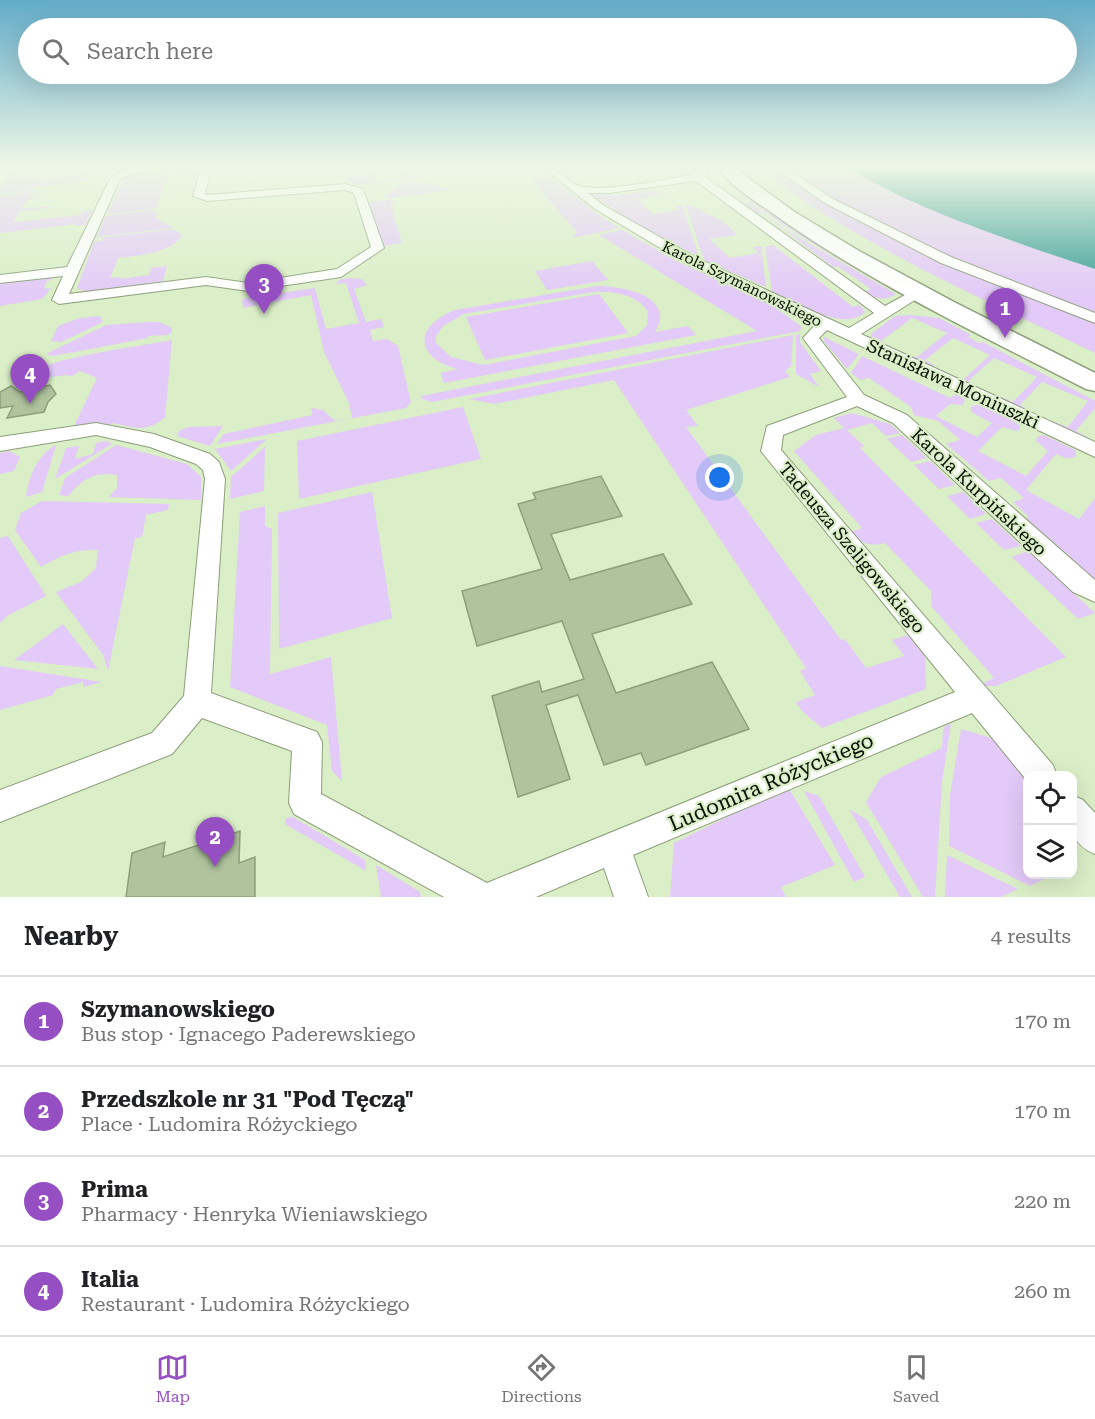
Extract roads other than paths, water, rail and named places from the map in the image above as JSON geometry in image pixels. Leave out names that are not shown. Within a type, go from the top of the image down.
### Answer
[{"type":"main road","points":[[778,210],[919,293],[1095,383]]},
{"type":"main road","points":[[800,210],[850,241],[972,306],[1095,367]]},
{"type":"street","points":[[101,210],[59,300],[206,281],[248,287],[341,273],[378,248],[365,210]]},
{"type":"street","name":"Karola Szymanowskiego","points":[[606,210],[658,243],[849,335]]},
{"type":"street","name":"Stanisława Moniuszki","points":[[749,210],[884,313]]},
{"type":"street","points":[[846,210],[946,260],[1095,318]]},
{"type":"street","points":[[0,279],[72,271]]},
{"type":"street","name":"Stanisława Moniuszki","points":[[849,335],[919,293]]},
{"type":"street","points":[[824,324],[810,338],[858,399]]},
{"type":"street","name":"Stanisława Moniuszki","points":[[849,335],[1095,450]]},
{"type":"street","name":"Karola Kurpińskiego","points":[[858,399],[900,419],[1081,585],[1095,592]]},
{"type":"street","name":"Tadeusza Szeligowskiego","points":[[858,399],[774,431],[771,451],[1038,771]]},
{"type":"street","points":[[0,444],[96,429],[154,441],[203,459],[212,467],[215,479],[197,702],[162,744],[0,806]]},
{"type":"street","name":"Ludomira Różyckiego","points":[[496,897],[976,697]]},
{"type":"street","points":[[197,702],[307,742],[305,803],[478,897]]},
{"type":"street","points":[[1077,817],[1095,838]]},
{"type":"street","points":[[614,847],[632,897]]},
{"type":"water","points":[[932,210],[1095,210],[1095,269],[1021,244]]},
{"type":"place","name":"Prima","points":[[264,314]]},
{"type":"place","name":"Szymanowskiego","points":[[1005,338]]},
{"type":"place","name":"Italia","points":[[30,404]]},
{"type":"place","name":"Przedszkole nr 31 \"Pod Tęczą\"","points":[[215,867]]}]
